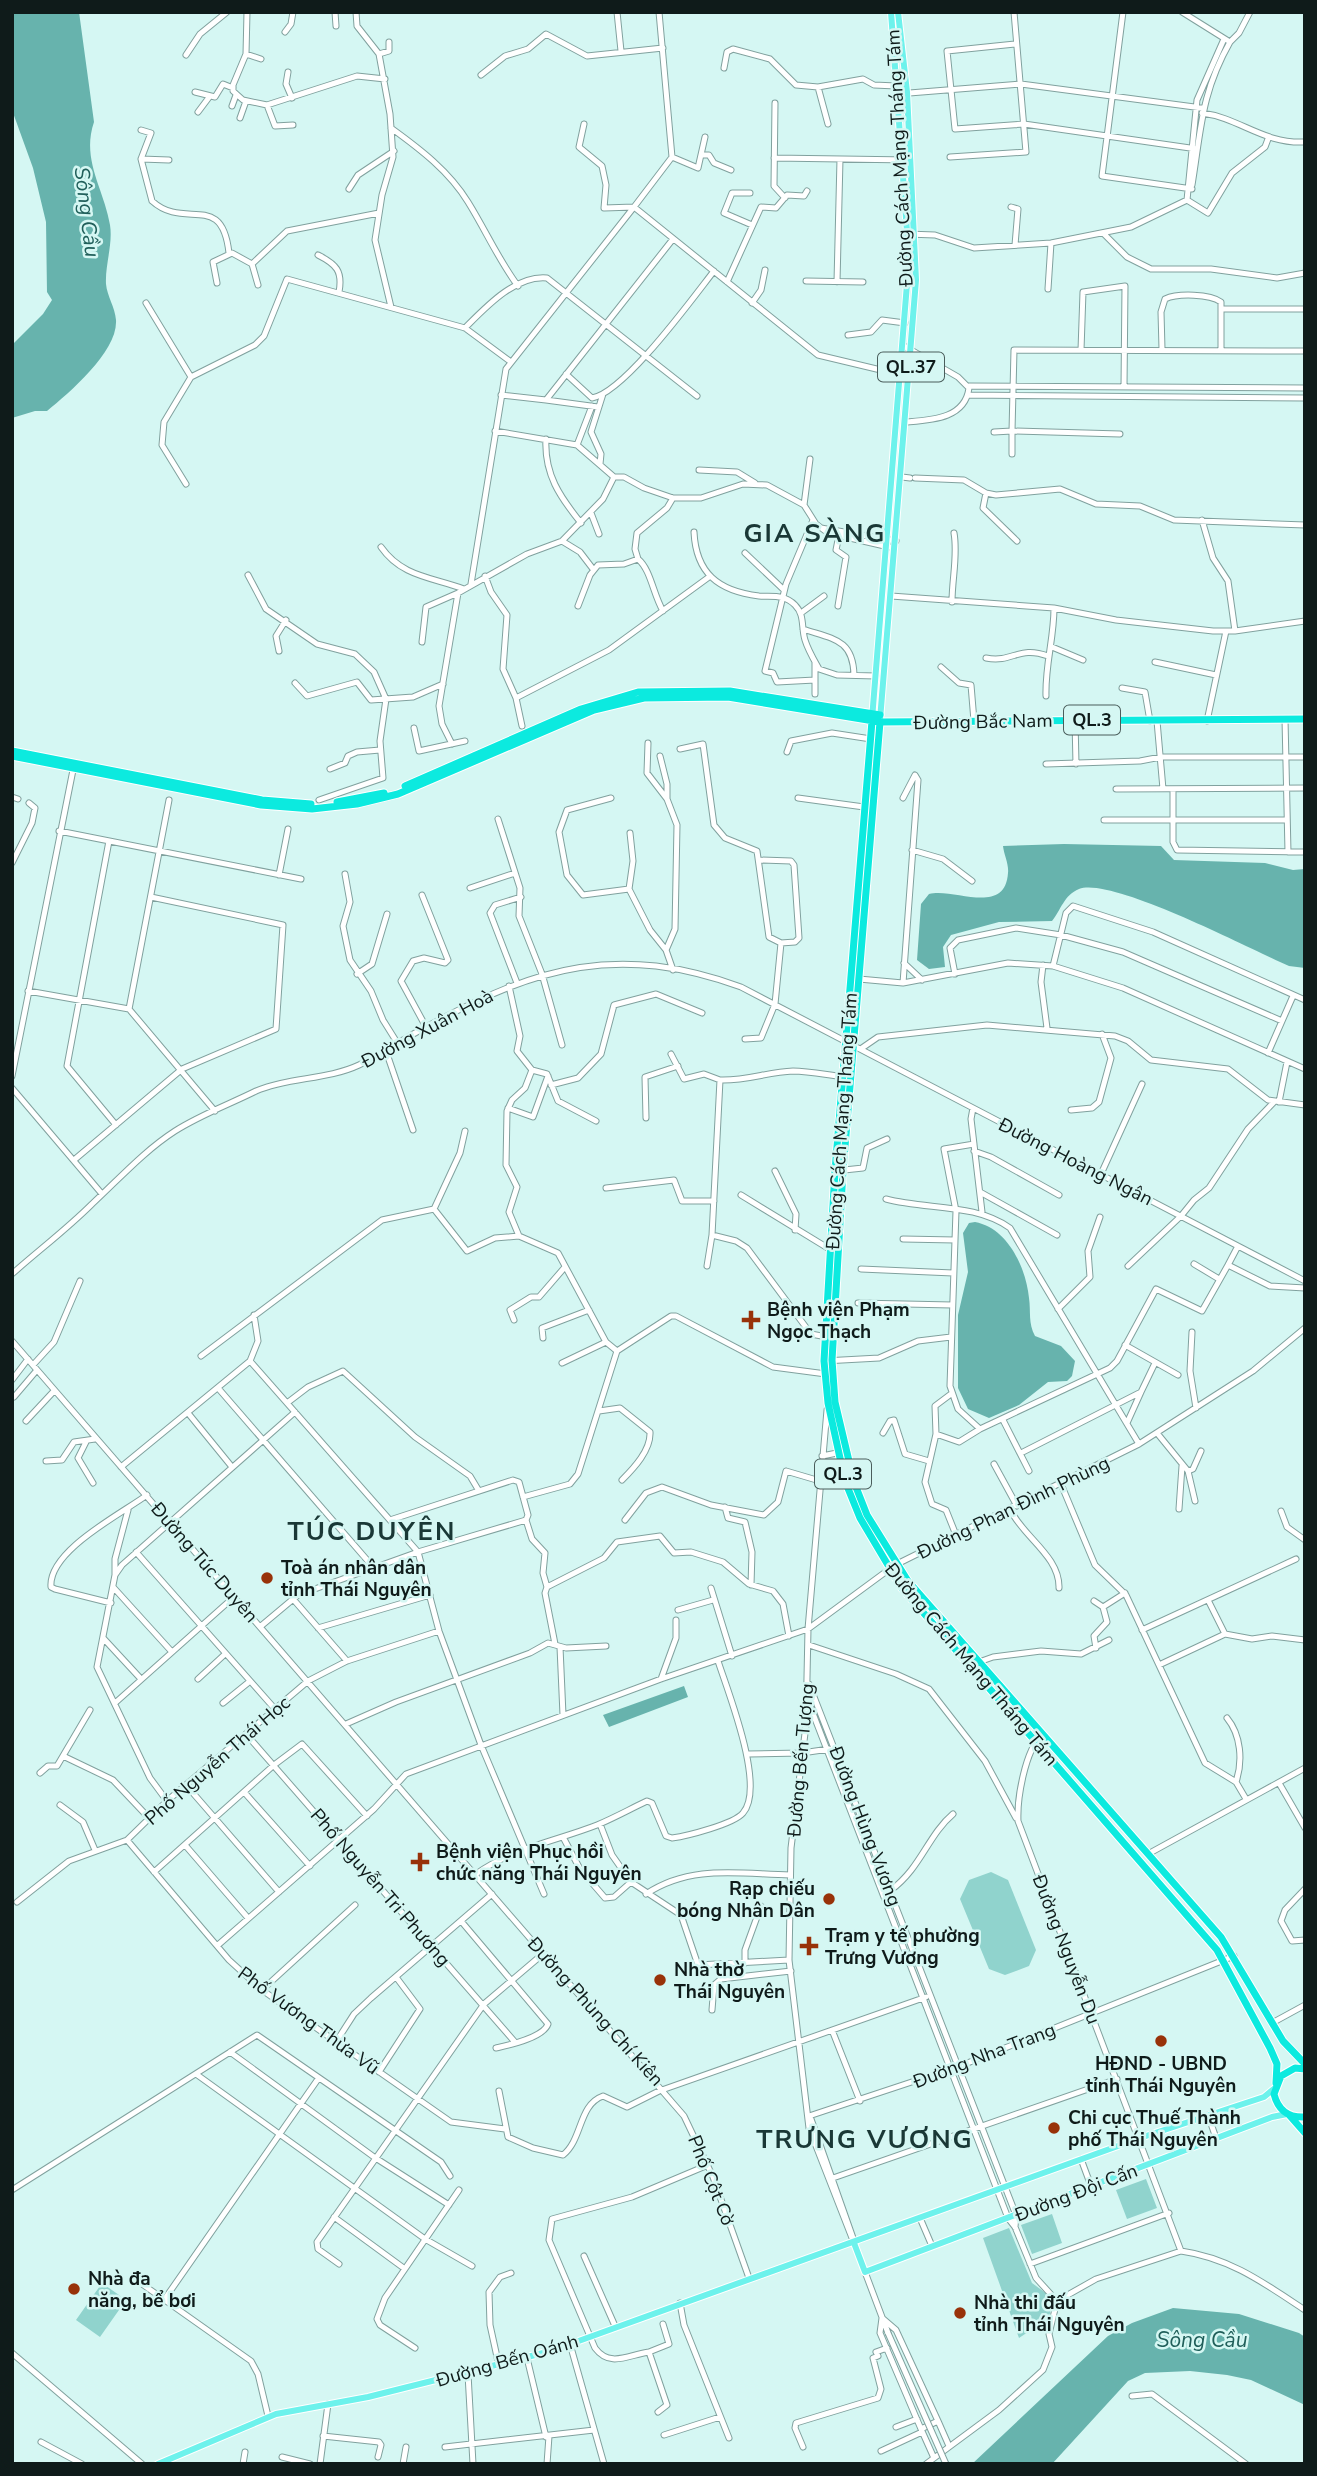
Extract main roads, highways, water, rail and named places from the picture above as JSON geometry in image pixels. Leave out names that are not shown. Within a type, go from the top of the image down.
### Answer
[{"type":"highway","name":"Đường Bắc Nam","points":[[74,764],[261,804],[312,808],[357,804],[398,794],[557,725],[619,702],[666,696],[729,697],[876,718],[974,721],[1305,719]]},
{"type":"highway","name":"Đường Cách Mạng Tháng Tám","points":[[864,856],[864,807],[871,739],[876,718]]},
{"type":"highway","name":"Đường Cách Mạng Tháng Tám","points":[[876,718],[856,967],[844,1077],[826,1374],[828,1404],[842,1452],[867,1515],[892,1567],[1039,1737],[1221,1937],[1283,2041],[1305,2066]]},
{"type":"highway","points":[[12,751],[74,764]]},
{"type":"highway","points":[[12,756],[74,764]]},
{"type":"highway","name":"Đường Cách Mạng Tháng Tám","points":[[829,1338],[831,1250],[839,1171],[858,1047],[859,979],[856,967]]},
{"type":"highway","name":"Đường Cách Mạng Tháng Tám","points":[[828,1360],[842,1452]]},
{"type":"highway","name":"Đường Cách Mạng Tháng Tám","points":[[892,1567],[979,1662],[1224,1961],[1277,2064],[1275,2085]]},
{"type":"highway","name":"QL.3","points":[[1305,2066],[1287,2071],[1275,2085],[1276,2100],[1305,2133]]},
{"type":"highway","points":[[1288,2115],[1305,2117]]},
{"type":"main road","name":"Đường Cách Mạng Tháng Tám","points":[[876,718],[876,676],[904,346],[907,234],[891,12]]},
{"type":"main road","name":"Đường Cách Mạng Tháng Tám","points":[[876,718],[902,477],[912,350],[916,234],[907,92],[898,12]]},
{"type":"main road","points":[[898,422],[906,422]]},
{"type":"main road","name":"Đường Đội Cấn","points":[[854,2243],[1081,2159],[1264,2097],[1275,2085]]},
{"type":"main road","name":"Đường Đội Cấn","points":[[865,2272],[1216,2138],[1288,2115]]},
{"type":"main road","name":"Đường Bến Tượng","points":[[854,2243],[865,2272]]},
{"type":"main road","name":"Đường Bến Oánh","points":[[158,2464],[174,2461],[268,2416],[468,2374],[527,2358],[854,2243]]},
{"type":"water","name":"Sông Cầu","points":[[12,12],[79,12],[94,122],[90,149],[110,225],[106,284],[116,320],[115,332],[109,345],[91,370],[68,393],[47,411],[35,411],[12,418],[12,345],[43,314],[52,300],[47,292],[46,222],[33,168],[12,110]]},
{"type":"water","points":[[1003,846],[1161,846],[1174,860],[1265,863],[1293,870],[1305,869],[1305,968],[1289,966],[1150,903],[1096,888],[1074,892],[1066,899],[1052,921],[999,922],[951,935],[943,947],[945,967],[929,969],[917,960],[921,904],[929,894],[988,897],[998,894],[1005,886],[1008,873]]},
{"type":"water","points":[[975,1222],[997,1232],[1019,1262],[1027,1286],[1035,1336],[1061,1346],[1075,1361],[1072,1376],[1067,1381],[1048,1382],[1019,1405],[989,1418],[968,1409],[958,1388],[958,1315],[968,1272],[963,1233],[969,1223]]},
{"type":"water","points":[[684,1686],[688,1697],[609,1727],[603,1715]]},
{"type":"water","name":"Sông Cầu","points":[[1173,2308],[1239,2314],[1305,2337],[1305,2405],[1251,2380],[1227,2375],[1190,2371],[1145,2373],[1128,2381],[1052,2464],[972,2464],[1108,2336],[1132,2323]]},
{"type":"place","name":"Bệnh viện Phạm Ngọc Thạch","points":[[751,1320]]},
{"type":"place","name":"Toà án nhân dân tỉnh Thái Nguyên","points":[[267,1578]]},
{"type":"place","name":"Bệnh viện Phục hồi chức năng Thái Nguyên","points":[[420,1862]]},
{"type":"place","name":"Rạp chiếu bóng Nhân Dân","points":[[829,1899]]},
{"type":"place","name":"Trạm y tế phường Trưng Vương","points":[[809,1946]]},
{"type":"place","name":"Nhà thờ Thái Nguyên","points":[[660,1980]]},
{"type":"place","name":"HĐND - UBND tỉnh Thái Nguyên","points":[[1161,2041]]},
{"type":"place","name":"Chi cục Thuế Thành phố Thái Nguyên","points":[[1054,2128]]},
{"type":"place","name":"Nhà đa năng, bể bơi","points":[[74,2289]]},
{"type":"place","name":"Nhà thi đấu tỉnh Thái Nguyên","points":[[960,2313]]},
{"type":"district","name":"GIA SÀNG","points":[[815,533]]},
{"type":"district","name":"TÚC DUYÊN","points":[[372,1531]]},
{"type":"district","name":"TRƯNG VƯƠNG","points":[[865,2139]]}]
